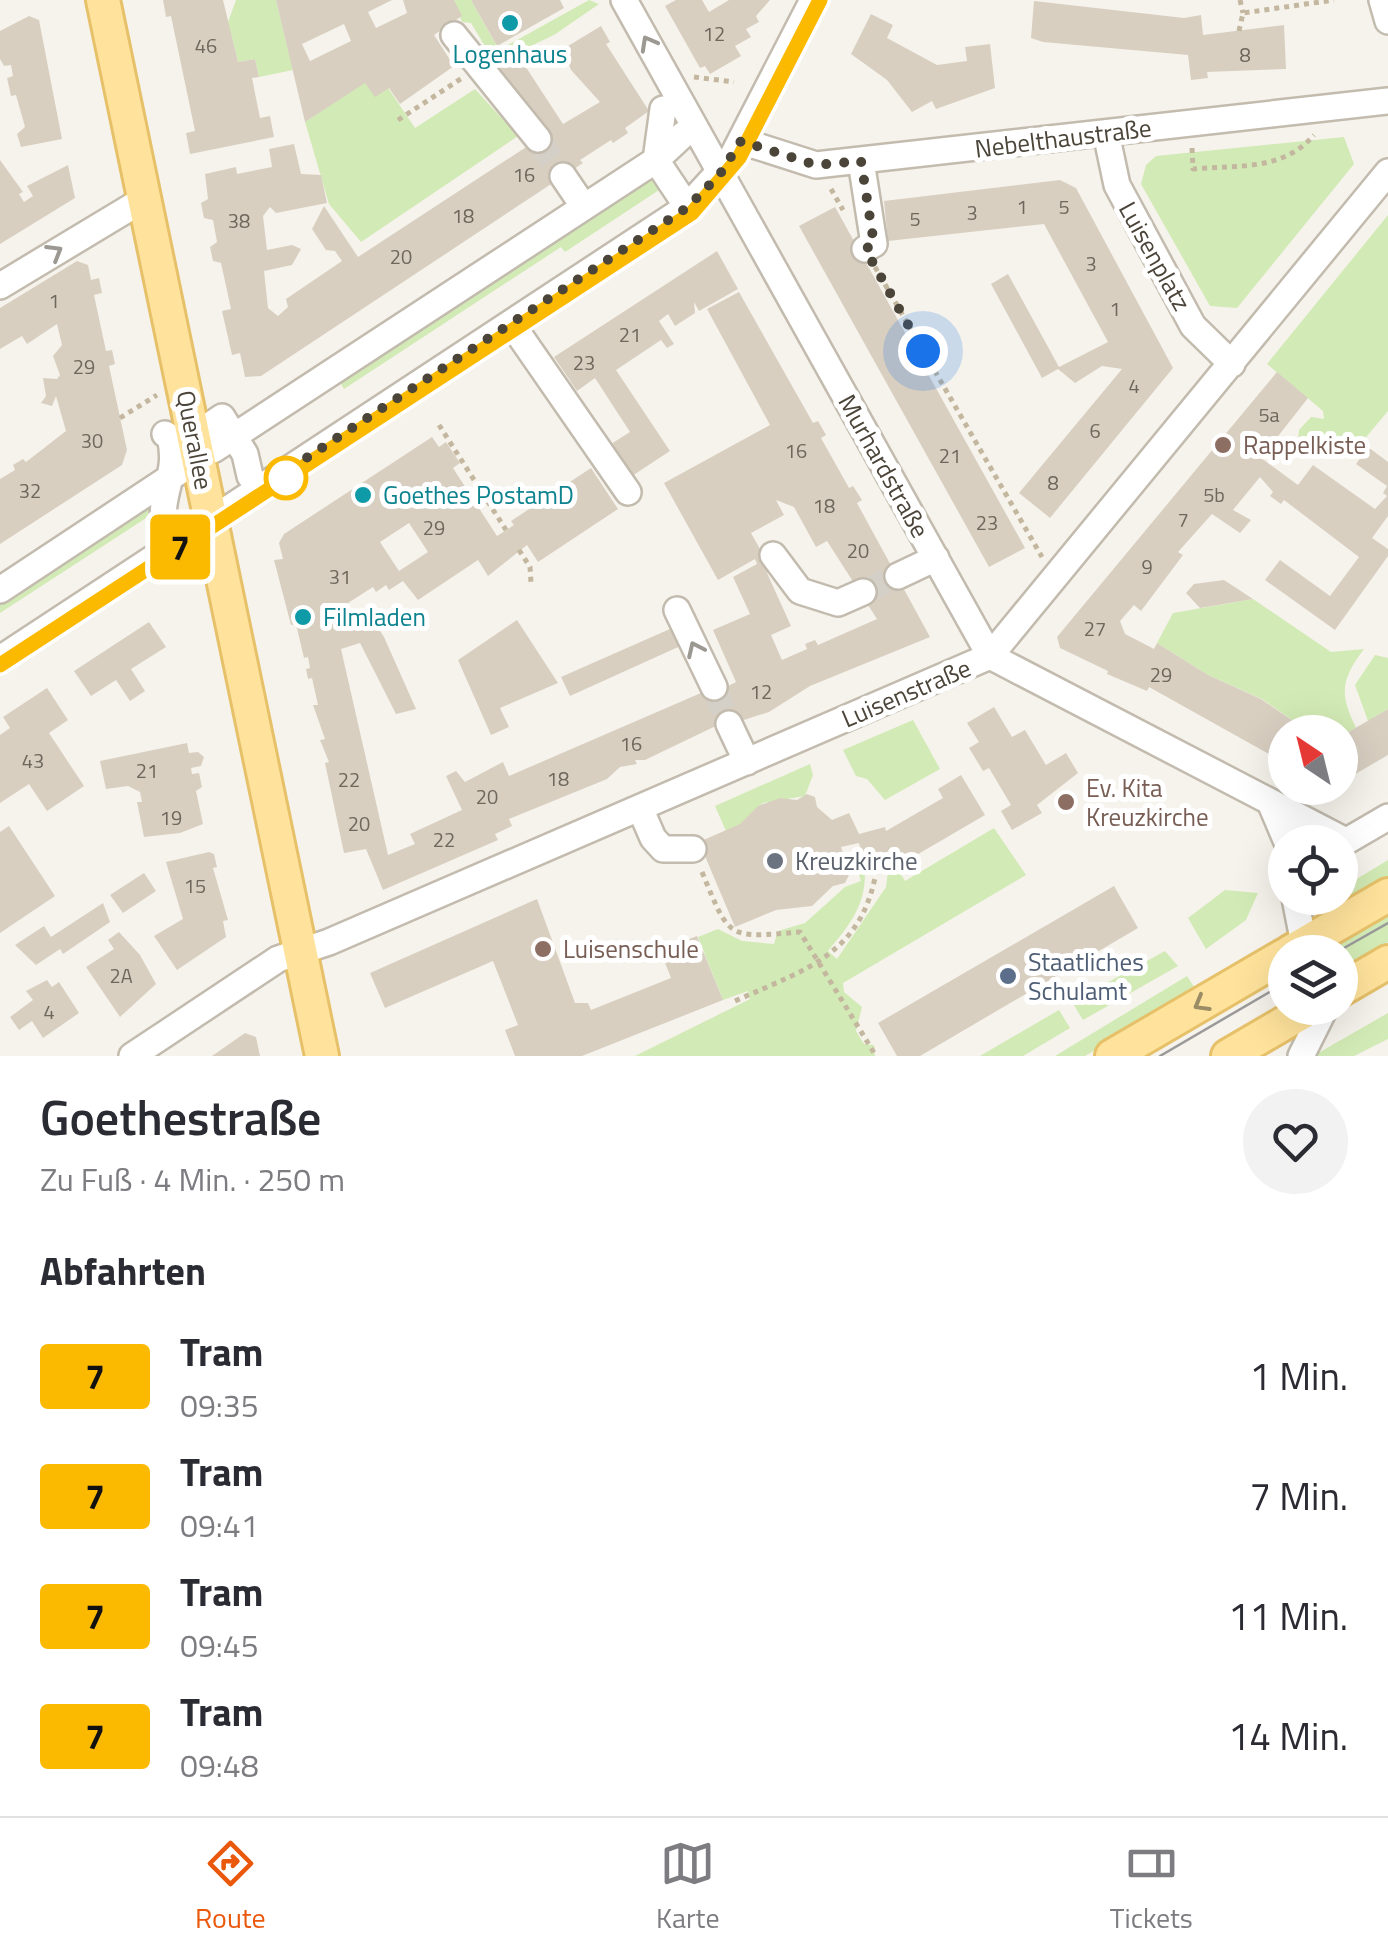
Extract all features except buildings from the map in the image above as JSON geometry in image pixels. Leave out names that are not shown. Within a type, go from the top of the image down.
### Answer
[{"type":"main road","name":"Querallee","points":[[103,0],[322,1056]]},
{"type":"main road","points":[[1320,935],[1388,894]]},
{"type":"main road","points":[[1358,980],[1388,962]]},
{"type":"main road","points":[[1112,1056],[1268,966]]},
{"type":"main road","points":[[1228,1056],[1281,1025]]},
{"type":"street","name":"Murhardstraße","points":[[624,0],[690,141],[720,174],[990,656]]},
{"type":"street","points":[[0,659],[688,207],[720,174],[741,141],[813,0]]},
{"type":"street","points":[[1382,0],[1388,22]]},
{"type":"street","points":[[454,35],[538,139]]},
{"type":"street","name":"Nebelthaustraße","points":[[741,141],[816,165],[1388,101]]},
{"type":"street","points":[[256,469],[218,426],[584,207],[656,160],[690,141],[664,109],[656,160],[680,196]]},
{"type":"street","name":"Luisenplatz","points":[[1106,133],[1117,185],[1193,326],[1232,364]]},
{"type":"street","points":[[861,161],[874,244],[865,249]]},
{"type":"street","name":"Luisenstraße","points":[[132,1056],[278,959],[990,656],[1388,172]]},
{"type":"street","points":[[564,176],[584,207]]},
{"type":"street","points":[[0,286],[146,198]]},
{"type":"street","points":[[511,323],[628,492]]},
{"type":"street","points":[[0,590],[175,454],[161,509],[166,532]]},
{"type":"street","points":[[772,556],[800,591],[838,603],[863,592]]},
{"type":"street","points":[[898,576],[936,558]]},
{"type":"street","points":[[677,610],[714,687]]},
{"type":"street","points":[[990,656],[1268,801]]},
{"type":"street","points":[[729,724],[747,762]]},
{"type":"street","points":[[1275,805],[1311,825]]},
{"type":"street","points":[[640,808],[653,838],[664,849],[693,849]]},
{"type":"street","points":[[1358,834],[1388,817]]},
{"type":"street","points":[[1302,1056],[1317,1025]]},
{"type":"path","points":[[1239,31],[1243,14],[1240,0]]},
{"type":"path","points":[[1243,14],[1334,0]]},
{"type":"path","points":[[398,120],[477,68]]},
{"type":"path","points":[[686,76],[734,82]]},
{"type":"path","points":[[1192,148],[1193,169],[1259,163],[1296,156],[1314,135]]},
{"type":"path","points":[[830,186],[840,206]]},
{"type":"path","points":[[865,249],[1043,559]]},
{"type":"path","points":[[120,418],[157,395]]},
{"type":"path","points":[[438,424],[506,530]]},
{"type":"path","points":[[519,550],[530,568],[531,582]]},
{"type":"path","points":[[693,849],[724,924],[744,936],[800,932],[822,962],[876,1056]]},
{"type":"path","points":[[736,1001],[822,962],[844,943],[864,911],[878,860]]},
{"type":"green space","points":[[236,0],[276,0],[293,70],[259,77],[255,59],[238,62],[228,22]]},
{"type":"green space","points":[[454,0],[471,0],[499,50],[589,0],[599,4],[554,35],[495,63],[471,23],[462,22]]},
{"type":"green space","points":[[378,73],[415,128],[475,89],[518,136],[361,242],[329,204],[305,122]]},
{"type":"green space","points":[[1344,137],[1354,164],[1237,308],[1210,306],[1141,184],[1146,165],[1156,156]]},
{"type":"green space","points":[[649,175],[659,190],[565,252],[561,247],[344,389],[338,379]]},
{"type":"green space","points":[[1388,215],[1388,411],[1362,442],[1356,437],[1337,441],[1333,432],[1313,440],[1298,439],[1299,430],[1311,417],[1324,419],[1323,411],[1267,364]]},
{"type":"green space","points":[[151,501],[157,511],[0,613],[0,600]]},
{"type":"green space","points":[[1253,599],[1331,652],[1364,649],[1345,687],[1351,715],[1285,715],[1262,699],[1208,675],[1157,643],[1173,613]]},
{"type":"green space","points":[[1375,655],[1388,658],[1388,709],[1368,721],[1355,685]]},
{"type":"green space","points":[[913,720],[940,769],[885,800],[867,779],[856,776],[843,750]]},
{"type":"green space","points":[[810,764],[813,775],[805,796],[763,803],[741,824],[726,831],[715,806]]},
{"type":"green space","points":[[994,828],[1026,875],[843,983],[844,992],[862,1007],[856,1031],[864,1044],[874,1045],[875,1056],[635,1056],[750,999],[748,991],[723,1000],[698,937],[718,929],[742,941],[774,944],[778,931],[805,923],[845,887],[861,881],[857,869],[864,863],[864,888],[857,910],[828,951],[837,959],[886,887],[890,856],[905,881]]},
{"type":"green space","points":[[1388,860],[1388,877],[1358,895],[1358,878]]},
{"type":"green space","points":[[1225,890],[1258,893],[1246,920],[1206,949],[1188,918]]},
{"type":"green space","points":[[1388,911],[1388,942],[1358,960],[1358,935],[1348,935]]},
{"type":"green space","points":[[1165,951],[1178,966],[1083,1020],[1072,1002]]},
{"type":"green space","points":[[1187,976],[1196,990],[1085,1056],[1055,1056]]},
{"type":"green space","points":[[1059,1010],[1070,1028],[1023,1056],[980,1056]]},
{"type":"green space","points":[[1388,1013],[1388,1039],[1354,1056],[1313,1056]]},
{"type":"tunnel","points":[[538,139],[563,176]]},
{"type":"tunnel","points":[[863,592],[898,576]]},
{"type":"tunnel","points":[[714,687],[729,724]]},
{"type":"tram line","points":[[0,665],[691,213],[739,158],[820,0]]},
{"type":"tram line","name":"7","points":[[0,665],[692,213],[720,186],[739,158],[820,0]]},
{"type":"tram line","points":[[1358,940],[1388,923]]},
{"type":"tram line","points":[[1160,1056],[1268,993]]},
{"type":"place","name":"Logenhaus","points":[[510,23]]},
{"type":"place","name":"Rappelkiste","points":[[1223,445]]},
{"type":"place","name":"Goethes PostamD","points":[[363,495]]},
{"type":"place","name":"Filmladen","points":[[303,617]]},
{"type":"place","name":"Ev. Kita Kreuzkirche","points":[[1066,802]]},
{"type":"place","name":"Kreuzkirche","points":[[775,861]]},
{"type":"place","name":"Luisenschule","points":[[543,949]]},
{"type":"place","name":"Staatliches Schulamt","points":[[1008,976]]},
{"type":"route","points":[[286,478],[273,480],[688,207],[720,174],[741,141],[816,165],[861,161],[874,244],[865,249],[923,351]]}]
